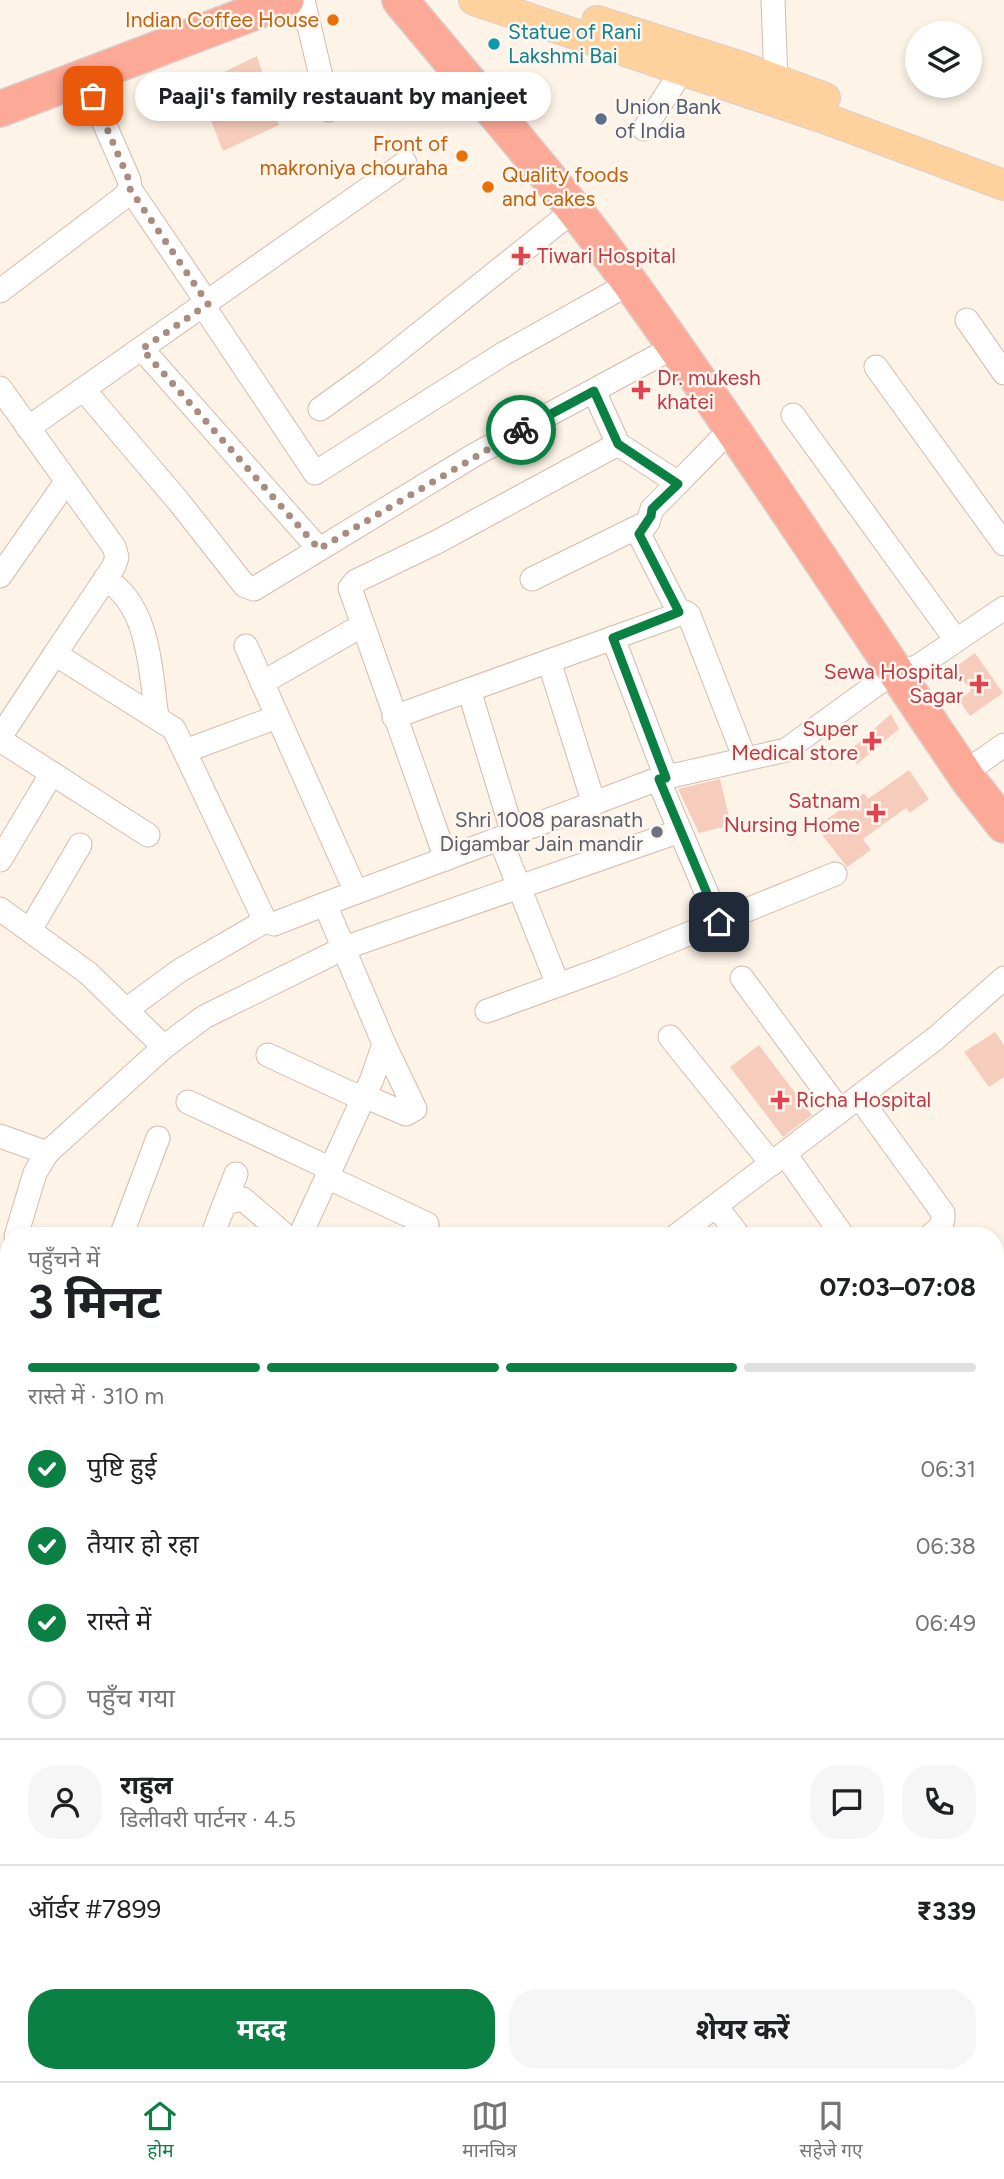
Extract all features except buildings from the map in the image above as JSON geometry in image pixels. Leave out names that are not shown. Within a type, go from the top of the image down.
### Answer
[{"type":"highway","points":[[0,109],[83,75],[286,0]]},
{"type":"highway","points":[[400,0],[574,210],[630,283],[906,669],[992,754],[1004,793]]},
{"type":"highway","points":[[416,0],[545,150],[671,316],[906,669],[970,782],[1004,825]]},
{"type":"main road","points":[[474,0],[827,119],[1004,185]]},
{"type":"main road","points":[[530,0],[776,80],[1004,164]]},
{"type":"street","points":[[303,0],[329,110]]},
{"type":"street","points":[[774,0],[776,80]]},
{"type":"street","points":[[644,129],[682,71]]},
{"type":"street","points":[[83,75],[129,180],[130,189],[315,473],[503,354],[630,283]]},
{"type":"street","points":[[28,428],[405,163]]},
{"type":"street","points":[[0,291],[124,197],[130,189]]},
{"type":"street","points":[[320,409],[574,210]]},
{"type":"street","points":[[967,320],[1004,373]]},
{"type":"street","points":[[84,390],[179,502],[245,586],[254,589],[475,454],[674,347]]},
{"type":"street","points":[[142,349],[319,549]]},
{"type":"street","points":[[876,367],[1004,544]]},
{"type":"street","points":[[0,388],[114,548],[117,557],[0,738],[148,835]]},
{"type":"street","points":[[594,391],[618,444],[678,484]]},
{"type":"street","points":[[793,415],[956,640]]},
{"type":"street","points":[[679,612],[639,534],[648,522],[652,509],[732,428]]},
{"type":"street","points":[[446,859],[350,596],[350,588],[356,581],[437,542],[618,444]]},
{"type":"street","points":[[0,576],[65,482]]},
{"type":"street","points":[[532,579],[648,522]]},
{"type":"street","points":[[105,579],[121,588],[131,601],[146,644],[157,717]]},
{"type":"street","points":[[127,1010],[179,971],[265,922],[274,924],[662,778],[786,750],[906,669],[1004,608]]},
{"type":"street","points":[[394,717],[679,612],[690,615],[745,759]]},
{"type":"street","points":[[262,683],[361,626]]},
{"type":"street","points":[[613,638],[680,831],[719,922]]},
{"type":"street","points":[[246,646],[356,892]]},
{"type":"street","points":[[55,654],[174,729],[265,922]]},
{"type":"street","points":[[548,661],[594,804]]},
{"type":"street","points":[[469,690],[519,887],[558,985]]},
{"type":"street","points":[[186,751],[278,717]]},
{"type":"street","points":[[0,860],[52,773]]},
{"type":"street","points":[[19,1227],[35,1173],[47,1153],[164,1047],[204,1017],[344,948],[680,831]]},
{"type":"street","points":[[30,930],[80,845]]},
{"type":"street","points":[[487,1011],[719,922],[835,874]]},
{"type":"street","points":[[268,1055],[406,1114],[415,1109],[384,1044],[326,904]]},
{"type":"street","points":[[0,909],[88,973],[164,1047]]},
{"type":"street","points":[[742,978],[840,1111]]},
{"type":"street","points":[[688,1227],[936,1038],[1004,978]]},
{"type":"street","points":[[670,1037],[835,1227]]},
{"type":"street","points":[[304,1227],[364,1098],[384,1044]]},
{"type":"street","points":[[859,1097],[943,1213],[944,1221],[938,1227]]},
{"type":"street","points":[[188,1101],[428,1223]]},
{"type":"street","points":[[0,1136],[47,1153]]},
{"type":"street","points":[[124,1227],[158,1138]]},
{"type":"street","points":[[216,1227],[236,1174]]},
{"type":"street","points":[[225,1203],[243,1199],[276,1227]]},
{"type":"street","points":[[716,1206],[732,1227]]},
{"type":"way so far","points":[[93,96],[129,180],[130,189],[208,304],[142,349],[319,549],[475,454],[521,430]]},
{"type":"place","name":"Indian Coffee House","points":[[333,20]]},
{"type":"place","name":"Statue of Rani Lakshmi Bai","points":[[494,44]]},
{"type":"place","name":"Paaji's family restauant by manjeet","points":[[93,96]]},
{"type":"place","name":"Union Bank of India","points":[[601,119]]},
{"type":"place","name":"Front of makroniya chouraha","points":[[462,156]]},
{"type":"place","name":"Quality foods and cakes","points":[[488,187]]},
{"type":"place","name":"Tiwari Hospital","points":[[521,256]]},
{"type":"place","name":"Dr. mukesh khatei","points":[[641,390]]},
{"type":"place","name":"Sewa Hospital, Sagar","points":[[979,684]]},
{"type":"place","name":"Super Medical store","points":[[872,741]]},
{"type":"place","name":"Satnam Nursing Home","points":[[876,813]]},
{"type":"place","name":"Shri 1008 parasnath Digambar Jain mandir","points":[[657,832]]},
{"type":"place","name":"Richa Hospital","points":[[780,1100]]},
{"type":"route","points":[[521,430],[594,391],[618,444],[678,484],[652,509],[651,516],[639,534],[679,612],[613,638],[666,778],[659,779],[719,922]]}]
